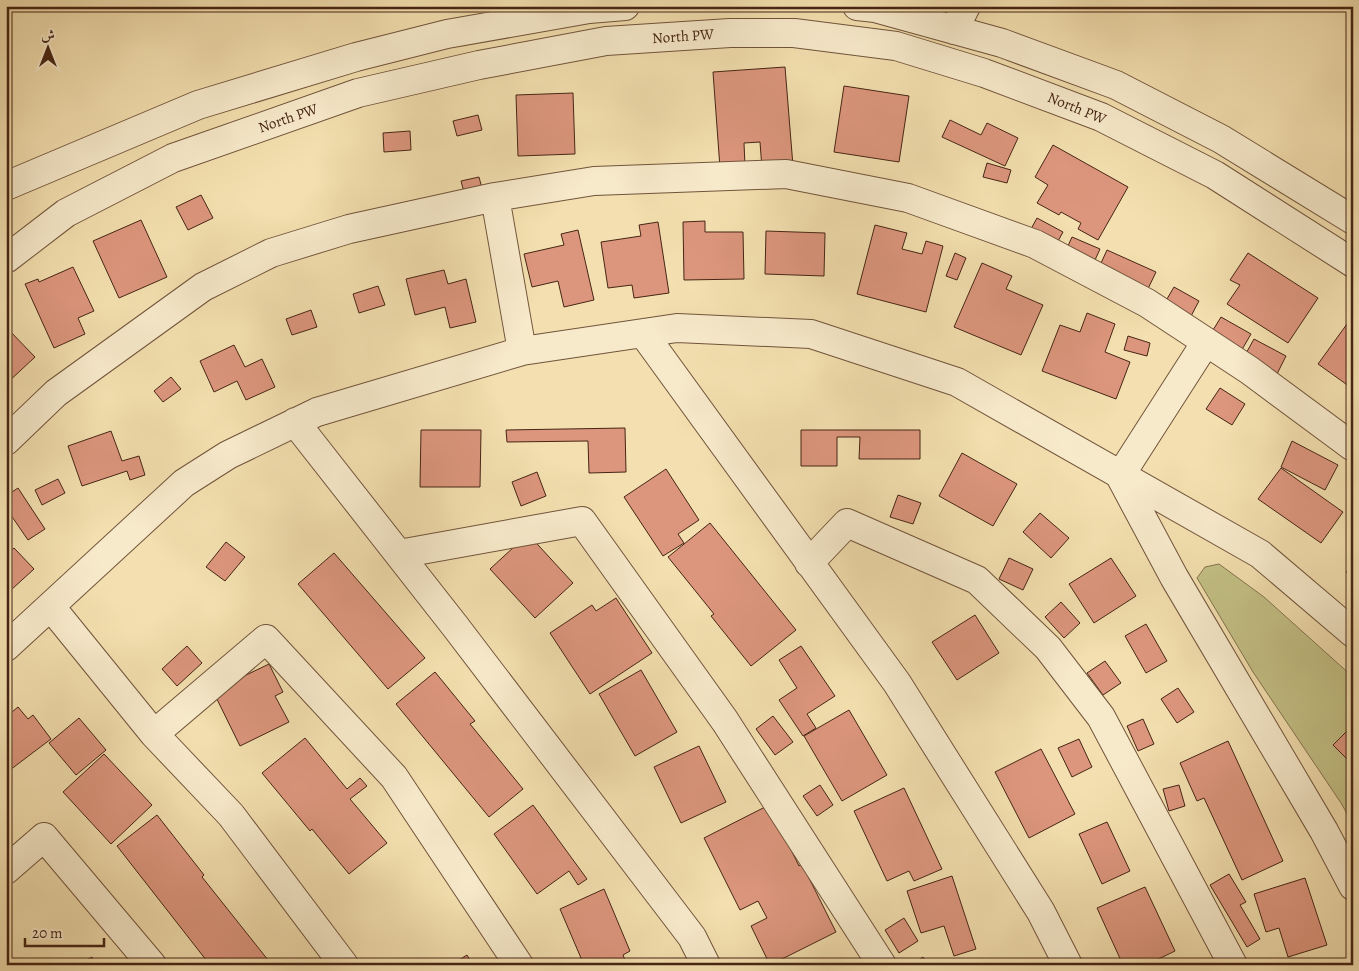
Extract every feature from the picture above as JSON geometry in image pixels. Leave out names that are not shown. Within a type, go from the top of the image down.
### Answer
[{"type":"street","points":[[6,186],[198,105],[356,57],[447,34],[589,9],[625,6]]},
{"type":"street","points":[[857,6],[876,8],[1002,43],[1116,85],[1221,139],[1353,220]]},
{"type":"street","points":[[954,30],[966,6]]},
{"type":"street","name":"North PW","points":[[6,259],[66,213],[173,158],[358,93],[479,65],[606,41],[740,33],[794,33],[896,46],[984,73],[1101,117],[1215,175],[1353,263]]},
{"type":"street","points":[[6,441],[56,393],[203,287],[271,253],[349,229],[495,197],[594,181],[786,174],[908,198],[1035,244],[1147,303],[1249,370],[1353,447]]},
{"type":"street","points":[[495,197],[522,351]]},
{"type":"street","points":[[6,647],[184,483],[228,455],[295,422],[317,412],[522,351],[677,328],[811,334],[957,382],[1260,554],[1353,633]]},
{"type":"street","points":[[643,332],[897,683],[1041,912],[1068,965]]},
{"type":"street","points":[[1120,476],[1206,342]]},
{"type":"street","points":[[295,422],[399,554],[686,929],[706,965]]},
{"type":"street","points":[[1120,476],[1174,577],[1324,831],[1353,886]]},
{"type":"street","points":[[399,554],[582,521],[725,721],[882,965]]},
{"type":"street","points":[[809,563],[847,524],[977,580],[1048,648],[1101,717],[1233,965]]},
{"type":"street","points":[[51,607],[154,734],[231,815],[344,965]]},
{"type":"street","points":[[154,734],[266,639],[394,777],[519,965]]},
{"type":"street","points":[[6,870],[44,837],[152,965]]},
{"type":"shaded area","points":[[1219,564],[1264,597],[1353,677],[1353,824],[1341,803],[1253,672],[1197,578],[1205,567]]},
{"type":"building","points":[[785,67],[793,166],[762,169],[760,142],[744,143],[745,166],[720,168],[713,72]]},
{"type":"building","points":[[844,86],[909,96],[899,162],[834,152]]},
{"type":"building","points":[[573,93],[575,154],[518,156],[516,95]]},
{"type":"building","points":[[478,115],[482,130],[457,136],[453,121]]},
{"type":"building","points":[[950,120],[981,135],[987,123],[1018,138],[1005,166],[942,137]]},
{"type":"building","points":[[410,131],[411,150],[384,152],[383,133]]},
{"type":"building","points":[[1053,145],[1128,187],[1098,240],[1078,229],[1081,223],[1061,212],[1059,215],[1037,203],[1048,185],[1035,177]]},
{"type":"building","points":[[987,163],[1011,170],[1007,183],[983,177]]},
{"type":"building","points":[[479,177],[484,196],[466,200],[461,181]]},
{"type":"building","points":[[201,195],[213,218],[188,230],[176,207]]},
{"type":"building","points":[[1037,218],[1063,232],[1052,252],[1026,238]]},
{"type":"building","points":[[141,220],[167,277],[119,298],[93,241]]},
{"type":"building","points":[[705,221],[705,232],[743,232],[744,279],[684,280],[683,222]]},
{"type":"building","points":[[658,222],[669,293],[634,298],[632,285],[608,288],[601,242],[641,236],[639,225]]},
{"type":"building","points":[[875,225],[907,233],[902,249],[922,254],[926,241],[943,246],[926,312],[857,294]]},
{"type":"building","points":[[578,230],[594,300],[564,307],[558,281],[532,287],[524,254],[564,245],[561,234]]},
{"type":"building","points":[[766,231],[825,233],[824,276],[765,274]]},
{"type":"building","points":[[1072,237],[1100,249],[1091,269],[1063,257]]},
{"type":"building","points":[[1107,250],[1156,272],[1145,295],[1096,274]]},
{"type":"building","points":[[955,253],[966,258],[957,280],[946,276]]},
{"type":"building","points":[[1248,253],[1318,298],[1288,343],[1227,304],[1240,285],[1230,280]]},
{"type":"building","points":[[982,263],[1012,276],[1006,289],[1043,305],[1021,355],[954,327]]},
{"type":"building","points":[[73,267],[94,311],[78,318],[85,334],[54,348],[25,284],[38,279],[39,282]]},
{"type":"building","points":[[444,270],[448,284],[466,279],[476,322],[450,328],[445,307],[415,315],[406,279]]},
{"type":"building","points":[[378,286],[385,305],[359,313],[353,294]]},
{"type":"building","points":[[1174,287],[1199,301],[1190,318],[1164,304]]},
{"type":"building","points":[[311,310],[317,327],[292,335],[286,319]]},
{"type":"building","points":[[1087,313],[1115,324],[1105,352],[1130,362],[1116,399],[1042,371],[1060,325],[1080,332]]},
{"type":"building","points":[[1221,317],[1251,334],[1240,353],[1210,335]]},
{"type":"building","points":[[1347,324],[1353,328],[1353,389],[1318,364]]},
{"type":"building","points":[[6,327],[35,357],[6,384]]},
{"type":"building","points":[[1128,336],[1150,343],[1147,356],[1124,350]]},
{"type":"building","points":[[1254,339],[1286,356],[1277,374],[1244,357]]},
{"type":"building","points":[[234,345],[245,367],[262,359],[275,387],[246,400],[237,381],[214,392],[200,361]]},
{"type":"building","points":[[171,377],[181,389],[163,402],[154,391]]},
{"type":"building","points":[[1220,388],[1245,404],[1232,425],[1206,409]]},
{"type":"building","points":[[625,428],[626,472],[589,473],[588,441],[507,442],[506,430]]},
{"type":"building","points":[[421,430],[481,430],[480,487],[420,487]]},
{"type":"building","points":[[801,430],[920,430],[920,459],[859,459],[860,437],[837,437],[837,466],[801,466]]},
{"type":"building","points":[[111,431],[122,461],[139,456],[145,475],[130,480],[127,471],[82,486],[68,446]]},
{"type":"building","points":[[1292,441],[1338,465],[1325,490],[1281,467]]},
{"type":"building","points":[[962,453],[1017,484],[993,526],[939,496]]},
{"type":"building","points":[[1281,468],[1343,512],[1321,543],[1258,499]]},
{"type":"building","points":[[666,469],[699,520],[678,534],[684,543],[663,556],[624,497]]},
{"type":"building","points":[[537,472],[546,496],[521,506],[512,482]]},
{"type":"building","points":[[58,479],[65,493],[42,505],[35,490]]},
{"type":"building","points":[[18,488],[45,529],[28,540],[6,508],[6,496]]},
{"type":"building","points":[[898,495],[921,503],[913,524],[890,517]]},
{"type":"building","points":[[1040,513],[1069,538],[1051,558],[1023,532]]},
{"type":"building","points":[[710,523],[796,630],[751,666],[711,616],[714,614],[668,557]]},
{"type":"building","points":[[528,534],[573,583],[535,618],[490,569]]},
{"type":"building","points":[[226,542],[245,557],[225,581],[206,567]]},
{"type":"building","points":[[14,548],[34,569],[11,590],[6,585],[6,555]]},
{"type":"building","points":[[334,553],[425,658],[388,689],[298,584]]},
{"type":"building","points":[[1009,558],[1033,569],[1023,590],[999,579]]},
{"type":"building","points":[[1111,558],[1136,596],[1094,623],[1069,584]]},
{"type":"building","points":[[1353,564],[1353,578],[1346,572]]},
{"type":"building","points":[[616,598],[652,653],[590,694],[550,633],[592,605],[596,611]]},
{"type":"building","points":[[1061,602],[1080,623],[1064,638],[1045,617]]},
{"type":"building","points":[[975,615],[999,653],[957,680],[932,642]]},
{"type":"building","points":[[1146,624],[1167,661],[1146,673],[1125,636]]},
{"type":"building","points":[[187,646],[202,663],[177,686],[162,669]]},
{"type":"building","points":[[801,646],[835,696],[807,714],[816,728],[803,736],[779,700],[797,688],[779,660]]},
{"type":"building","points":[[1105,661],[1121,683],[1103,695],[1087,673]]},
{"type":"building","points":[[269,664],[283,692],[275,696],[289,722],[240,746],[213,691]]},
{"type":"building","points":[[641,670],[677,732],[635,756],[599,694]]},
{"type":"building","points":[[435,672],[475,721],[470,724],[523,789],[489,817],[396,704]]},
{"type":"building","points":[[1178,688],[1194,712],[1177,723],[1161,699]]},
{"type":"building","points":[[18,707],[28,719],[33,715],[51,739],[6,773],[6,717]]},
{"type":"building","points":[[849,710],[887,775],[842,801],[804,736]]},
{"type":"building","points":[[773,716],[793,742],[775,755],[756,729]]},
{"type":"building","points":[[79,718],[106,750],[76,775],[49,743]]},
{"type":"building","points":[[1143,719],[1154,744],[1138,751],[1127,726]]},
{"type":"building","points":[[1353,725],[1353,765],[1333,745]]},
{"type":"building","points":[[305,738],[347,789],[360,778],[367,786],[350,799],[387,843],[349,874],[262,773]]},
{"type":"building","points":[[1079,739],[1092,767],[1072,777],[1058,748]]},
{"type":"building","points":[[1228,741],[1283,861],[1242,880],[1204,798],[1197,801],[1180,763]]},
{"type":"building","points":[[699,746],[726,802],[681,823],[654,767]]},
{"type":"building","points":[[1041,749],[1075,814],[1029,838],[995,772]]},
{"type":"building","points":[[104,754],[152,805],[111,844],[63,792]]},
{"type":"building","points":[[820,785],[833,805],[817,816],[803,796]]},
{"type":"building","points":[[1179,785],[1185,806],[1169,811],[1163,789]]},
{"type":"building","points":[[904,788],[942,869],[914,881],[909,871],[887,881],[854,811]]},
{"type":"building","points":[[533,805],[587,879],[578,885],[569,871],[537,894],[494,834]]},
{"type":"building","points":[[769,805],[799,866],[802,864],[836,932],[770,965],[751,926],[767,918],[758,901],[740,910],[704,838]]},
{"type":"building","points":[[157,815],[204,875],[202,877],[272,965],[210,965],[117,846]]},
{"type":"building","points":[[1107,822],[1130,871],[1102,884],[1079,834]]},
{"type":"building","points":[[1229,874],[1246,902],[1240,905],[1260,939],[1247,947],[1210,885]]},
{"type":"building","points":[[952,876],[976,949],[954,956],[944,926],[921,933],[907,891]]},
{"type":"building","points":[[1305,878],[1327,945],[1288,957],[1279,928],[1266,932],[1254,894]]},
{"type":"building","points":[[1145,887],[1175,951],[1146,965],[1123,965],[1097,908]]},
{"type":"building","points":[[604,889],[630,951],[623,955],[627,965],[584,965],[560,909]]},
{"type":"building","points":[[904,918],[918,941],[899,953],[885,930]]},
{"type":"building","points":[[467,955],[473,965],[451,965]]},
{"type":"building","points":[[92,957],[95,965],[77,965]]},
{"type":"building","points":[[923,957],[929,965],[911,965]]}]
